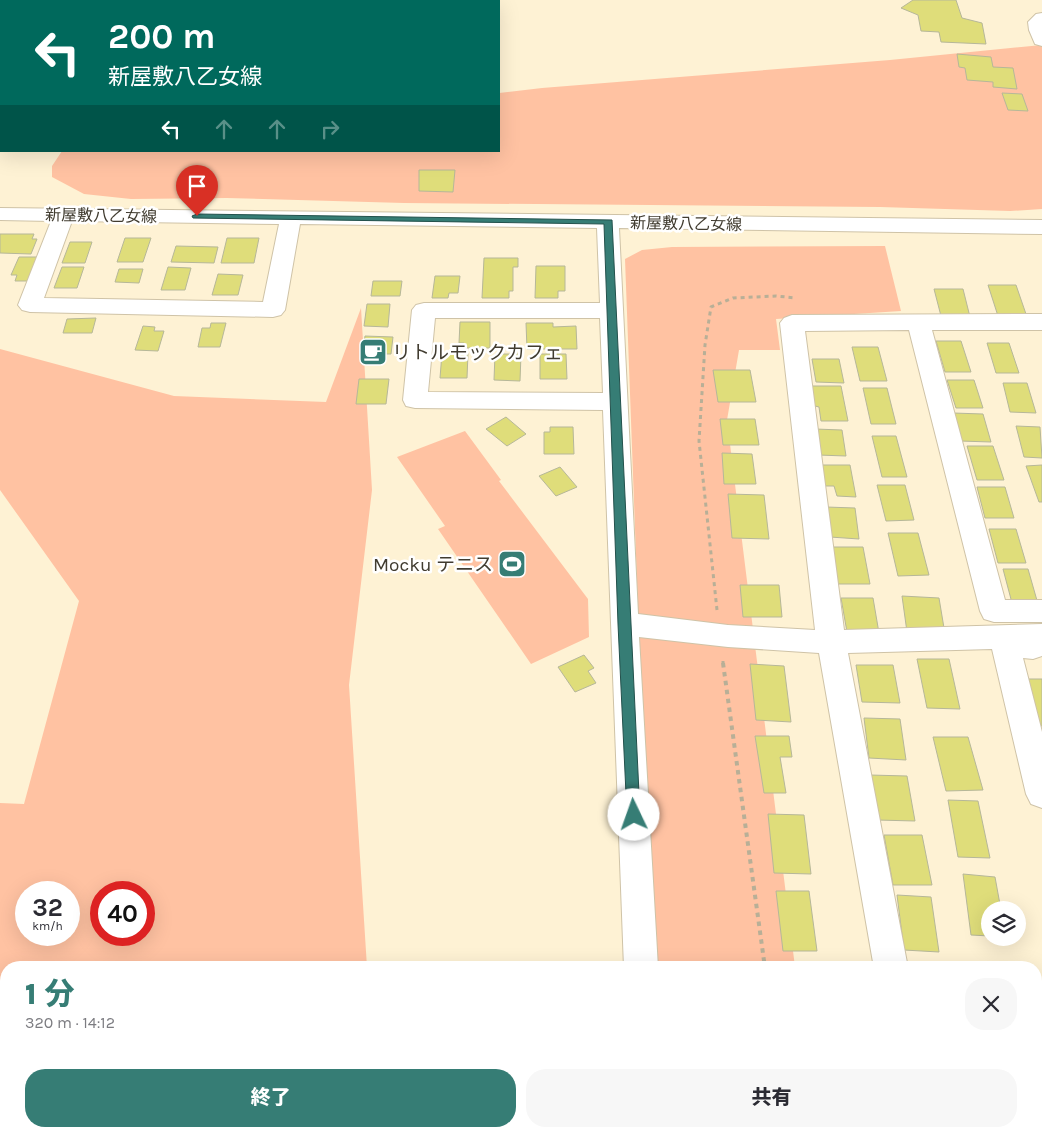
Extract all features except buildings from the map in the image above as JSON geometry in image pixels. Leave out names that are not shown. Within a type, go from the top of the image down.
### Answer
[{"type":"street","points":[[1042,18],[1037,22],[1042,40]]},
{"type":"street","name":"新屋敷八乙女線","points":[[0,214],[1042,227]]},
{"type":"street","points":[[64,215],[30,305],[273,310],[291,217]]},
{"type":"street","points":[[608,222],[624,624],[641,961]]},
{"type":"street","points":[[611,311],[424,310],[416,400],[615,402]]},
{"type":"street","points":[[918,321],[994,611],[1042,611]]},
{"type":"street","points":[[890,961],[831,642],[792,323],[1042,322]]},
{"type":"street","points":[[624,624],[720,636],[831,642],[946,640],[1042,635]]},
{"type":"street","points":[[1042,648],[1006,646],[1042,794]]},
{"type":"path","points":[[764,961],[720,636],[699,441],[705,345],[711,307],[733,298],[776,296],[806,299]]},
{"type":"shaded area","points":[[1042,45],[1042,209],[1010,211],[880,207],[404,203],[227,198],[131,199],[84,194],[52,177],[52,166],[61,152],[500,152],[500,93],[890,60]]},
{"type":"shaded area","points":[[885,246],[901,311],[776,319],[780,350],[739,350],[727,420],[794,961],[654,961],[625,259],[642,250],[672,247]]},
{"type":"shaded area","points":[[361,308],[372,490],[349,685],[367,961],[0,961],[0,803],[24,804],[79,601],[0,490],[0,349],[174,396],[326,402]]},
{"type":"shaded area","name":"Mocku テニス","points":[[465,431],[501,480],[499,481],[588,599],[589,637],[531,664],[438,529],[445,526],[397,457]]},
{"type":"place","name":"リトルモックカフェ","points":[[373,352]]},
{"type":"place","name":"Mocku テニス","points":[[512,564]]},
{"type":"route","points":[[197,216],[608,222],[624,624],[634,815]]}]
